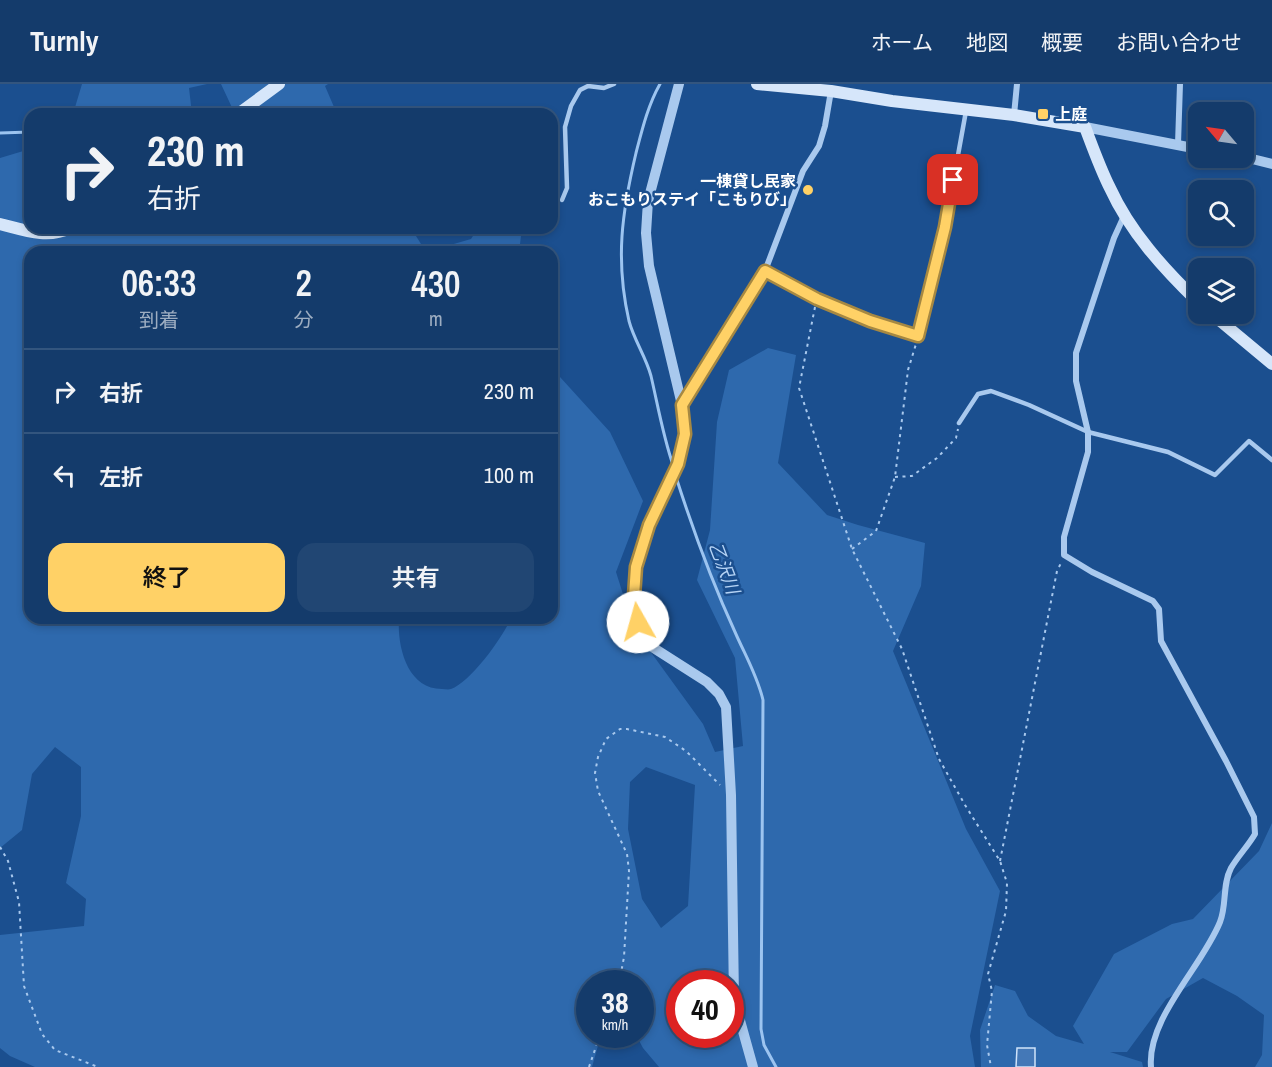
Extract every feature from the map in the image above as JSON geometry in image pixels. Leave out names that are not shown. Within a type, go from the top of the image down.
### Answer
[{"type":"main road","points":[[246,108],[279,84]]},
{"type":"main road","points":[[757,84],[832,88],[1085,127],[1110,190],[1125,215],[1162,265],[1188,292]]},
{"type":"main road","points":[[0,224],[24,230]]},
{"type":"main road","points":[[1224,324],[1272,364]]},
{"type":"street","points":[[679,84],[648,201],[646,233],[649,266],[682,405],[685,434],[678,464],[649,525],[636,567],[635,612],[649,645],[707,682],[719,694],[727,714],[731,795],[734,999],[753,1067]]},
{"type":"street","points":[[1014,116],[1017,84]]},
{"type":"street","points":[[1178,144],[1180,84]]},
{"type":"street","points":[[682,405],[765,271],[803,171],[819,146],[832,88]]},
{"type":"street","points":[[1085,127],[1188,146]]},
{"type":"street","points":[[1254,160],[1272,164]]},
{"type":"street","points":[[1125,215],[1114,238],[1076,353],[1076,381],[1088,432],[1088,452],[1064,537],[1064,555],[1092,572],[1153,601],[1159,609],[1161,641],[1199,709],[1254,817],[1255,834],[1231,869],[1224,891],[1221,921],[1175,998],[1152,1043],[1151,1067]]},
{"type":"lane","points":[[562,200],[567,188],[565,127],[571,106],[580,90],[588,86],[604,88],[614,84]]},
{"type":"lane","points":[[765,271],[817,299],[870,321],[918,336],[945,227],[966,110]]},
{"type":"lane","points":[[959,423],[978,394],[991,391],[1029,405],[1088,432],[1168,452],[1215,476],[1250,441],[1272,460]]},
{"type":"path","points":[[817,299],[799,387],[852,549],[902,649],[939,759],[965,806],[1000,861],[1007,883],[1006,911],[988,974],[992,991],[987,1045],[991,1067]]},
{"type":"path","points":[[852,549],[876,531],[895,477],[908,370],[918,336]]},
{"type":"path","points":[[895,477],[912,476],[937,458],[956,438],[959,423]]},
{"type":"path","points":[[1000,861],[1057,571],[1064,555]]},
{"type":"path","points":[[622,970],[629,872],[627,854],[598,791],[595,773],[598,757],[606,739],[620,729],[665,737],[686,751],[731,795]]},
{"type":"path","points":[[0,847],[8,861],[20,902],[24,986],[42,1034],[55,1050],[98,1067]]},
{"type":"path","points":[[589,1067],[596,1048]]},
{"type":"shaded area","points":[[82,84],[207,84],[189,88],[191,108],[75,108]]},
{"type":"shaded area","points":[[221,84],[328,84],[325,86],[334,108],[232,108]]},
{"type":"shaded area","points":[[24,151],[24,234],[415,234],[422,246],[24,246],[24,624],[399,624],[402,653],[412,674],[420,682],[430,687],[451,689],[467,678],[486,658],[508,624],[558,624],[558,378],[560,377],[610,432],[643,501],[616,572],[634,629],[703,724],[715,752],[743,746],[735,658],[697,580],[710,530],[717,422],[729,370],[768,348],[796,355],[778,463],[827,515],[925,543],[921,586],[893,651],[966,829],[1000,891],[970,1036],[975,1067],[659,1067],[643,1048],[654,1048],[654,970],[576,970],[576,1048],[597,1048],[592,1067],[35,1067],[10,1056],[0,1048],[0,935],[84,926],[86,899],[66,883],[81,816],[81,767],[55,747],[32,774],[22,830],[0,848],[0,158]],"holes":[[[646,767],[695,785],[688,906],[661,928],[642,899],[628,829],[630,782]]]},
{"type":"shaded area","points":[[474,234],[521,234],[520,246],[447,246],[471,239]]},
{"type":"shaded area","points":[[1272,823],[1272,1067],[1255,1067],[1262,1055],[1264,1015],[1237,996],[1203,978],[1166,999],[1127,1052],[1110,1052],[1142,1062],[1143,1067],[981,1067],[980,1030],[995,985],[1015,991],[1028,1016],[1056,1036],[1084,1044],[1073,1026],[1114,954],[1172,924],[1193,919],[1259,851]]},
{"type":"building","points":[[1017,1048],[1035,1048],[1035,1067],[1016,1067]]},
{"type":"waterway","name":"乙沢川","points":[[660,84],[646,118],[631,175],[624,216],[621,257],[629,321],[651,376],[673,465]]},
{"type":"waterway","points":[[0,133],[24,132]]},
{"type":"waterway","name":"乙沢川","points":[[676,477],[711,575],[763,700],[761,1029],[764,1045],[776,1067]]},
{"type":"place","name":"上庭","points":[[1043,114]]},
{"type":"place","name":"一棟貸し民家 おこもりステイ「こもりび」","points":[[808,190]]},
{"type":"route","points":[[638,622],[634,596],[636,567],[649,525],[678,464],[685,434],[682,405],[765,271],[817,299],[870,321],[918,336],[945,227],[953,180]]}]
